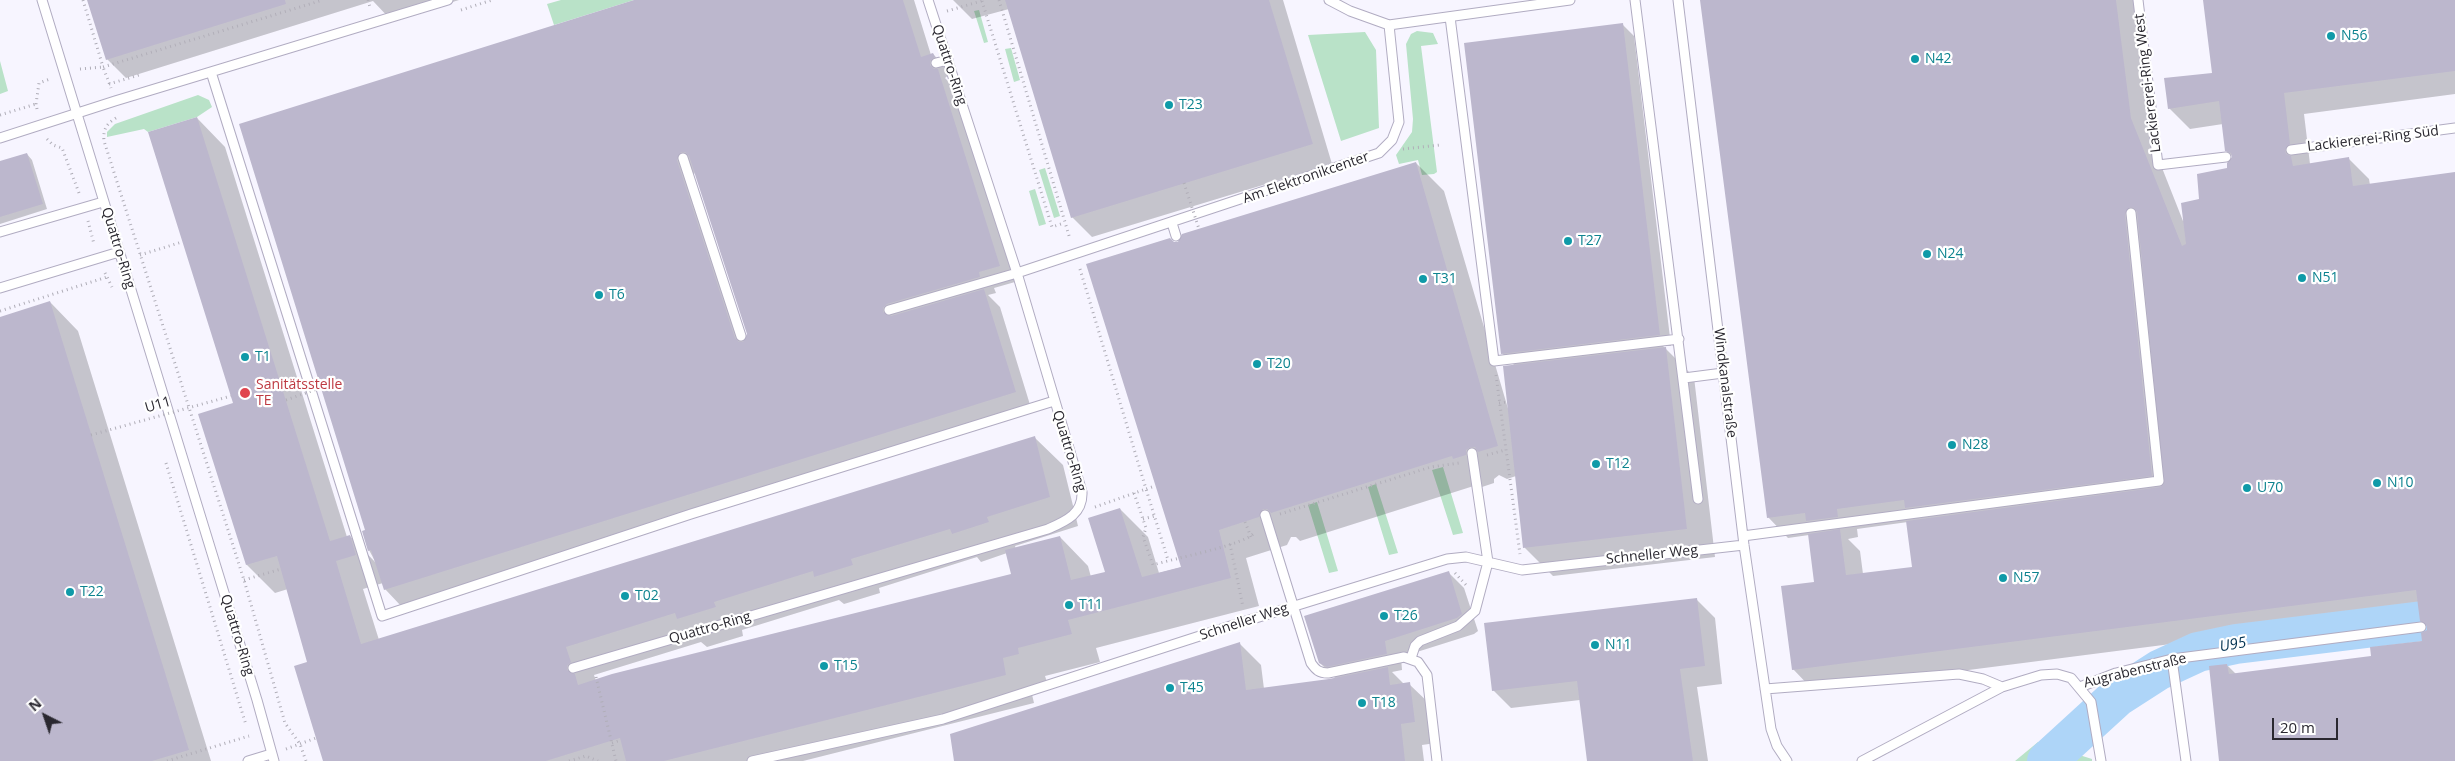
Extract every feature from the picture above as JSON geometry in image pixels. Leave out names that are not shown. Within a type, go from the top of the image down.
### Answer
[{"type":"lane","name":"Quattro-Ring","points":[[42,0],[257,700],[272,757]]},
{"type":"lane","points":[[0,138],[448,0]]},
{"type":"lane","name":"Quattro-Ring","points":[[573,668],[1048,528],[1074,516],[1080,506],[1082,492],[1017,273],[928,0]]},
{"type":"lane","points":[[1328,0],[1350,11],[1389,25],[1570,0]]},
{"type":"lane","points":[[1635,0],[1698,499]]},
{"type":"lane","name":"Windkanalstraße","points":[[1678,0],[1723,374],[1765,688],[1771,729],[1777,746],[1787,761]]},
{"type":"lane","name":"Lackiererei-Ring West","points":[[2138,0],[2158,165],[2226,157]]},
{"type":"lane","points":[[1450,17],[1494,361],[1679,339]]},
{"type":"lane","points":[[1388,145],[1397,132],[1399,122],[1389,25]]},
{"type":"lane","points":[[936,63],[948,60]]},
{"type":"lane","points":[[211,72],[382,616],[525,568],[1054,401]]},
{"type":"lane","name":"Lackiererei-Ring Süd","points":[[2291,150],[2455,128]]},
{"type":"lane","name":"Am Elektronikcenter","points":[[889,310],[1017,273],[1172,223],[1379,153],[1388,145]]},
{"type":"lane","points":[[683,158],[741,336]]},
{"type":"lane","points":[[0,232],[103,202]]},
{"type":"lane","name":"Schneller Weg","points":[[752,761],[943,719],[1246,621],[1447,559],[1466,557],[1522,570],[2160,481],[2131,213]]},
{"type":"lane","points":[[1172,223],[1176,236]]},
{"type":"lane","points":[[0,288],[119,252]]},
{"type":"lane","points":[[1684,378],[1723,374]]},
{"type":"lane","points":[[1411,658],[1414,646],[1420,641],[1458,626],[1475,611],[1488,562],[1472,454]]},
{"type":"lane","points":[[1265,517],[1311,663],[1318,671],[1328,673],[1404,657],[1418,662],[1427,675],[1437,761]]},
{"type":"lane","name":"Augrabenstraße","points":[[1862,761],[2002,687],[2041,675],[2057,674],[2070,678],[2080,687],[2116,673],[2172,659],[2421,628]]},
{"type":"lane","points":[[2172,659],[2186,761]]},
{"type":"lane","points":[[1765,688],[1959,674],[1982,679],[2002,687]]},
{"type":"lane","points":[[2080,687],[2091,702],[2101,761]]},
{"type":"lane","points":[[248,761],[272,757]]},
{"type":"path","points":[[83,0],[104,66],[324,0]]},
{"type":"path","points":[[368,0],[370,8]]},
{"type":"path","points":[[933,14],[983,0],[1052,227],[1064,223]]},
{"type":"path","points":[[999,0],[1064,223],[1076,254],[1168,560]]},
{"type":"path","points":[[1019,68],[1025,67]]},
{"type":"path","points":[[0,115],[36,104]]},
{"type":"path","points":[[1388,145],[1408,150],[1440,145]]},
{"type":"path","points":[[1184,183],[1199,228]]},
{"type":"path","points":[[140,255],[182,242]]},
{"type":"path","points":[[0,311],[107,277]]},
{"type":"path","points":[[1496,373],[1522,570]]},
{"type":"path","points":[[286,400],[320,388]]},
{"type":"path","name":"U11","points":[[91,435],[231,396]]},
{"type":"path","points":[[1499,403],[1506,402]]},
{"type":"path","points":[[1134,493],[1146,528],[1143,537],[1153,565],[1251,538],[1265,517],[1431,467],[1452,464]]},
{"type":"path","points":[[1074,516],[1155,486]]},
{"type":"path","points":[[1143,519],[1155,516]]},
{"type":"path","points":[[1245,522],[1251,538]]},
{"type":"path","points":[[1516,528],[1521,527]]},
{"type":"path","points":[[1230,544],[1246,621]]},
{"type":"path","points":[[244,580],[281,569]]},
{"type":"path","points":[[592,662],[616,761]]},
{"type":"path","points":[[167,761],[249,736]]},
{"type":"path","points":[[272,757],[316,738]]},
{"type":"path","points":[[612,743],[621,740]]},
{"type":"path","points":[[569,761],[586,756],[598,761]]},
{"type":"green space","points":[[561,0],[634,0],[554,25],[547,4]]},
{"type":"green space","points":[[979,10],[988,42],[984,43],[974,11]]},
{"type":"green space","points":[[1417,31],[1433,33],[1438,44],[1421,46],[1437,172],[1422,175],[1418,160],[1399,164],[1396,155],[1412,132],[1413,119],[1406,44],[1411,34]]},
{"type":"green space","points":[[1365,32],[1376,50],[1379,128],[1341,141],[1308,35]]},
{"type":"green space","points":[[1011,48],[1020,80],[1014,82],[1005,49]]},
{"type":"green space","points":[[0,61],[8,91],[0,94]]},
{"type":"green space","points":[[198,95],[209,100],[212,107],[197,117],[148,132],[144,129],[107,137],[107,132],[115,124]]},
{"type":"green space","points":[[1045,168],[1060,216],[1054,218],[1039,170]]},
{"type":"green space","points":[[1035,189],[1046,224],[1039,226],[1029,191]]},
{"type":"green space","points":[[1443,467],[1463,533],[1453,535],[1432,470]]},
{"type":"green space","points":[[1376,484],[1398,553],[1389,555],[1368,487]]},
{"type":"green space","points":[[1317,502],[1338,571],[1329,573],[1308,505]]},
{"type":"green space","points":[[2038,742],[2092,759],[2092,761],[2015,761]]},
{"type":"building","points":[[87,0],[285,0],[286,4],[106,60]]},
{"type":"building","name":"T6","points":[[634,0],[903,0],[921,57],[933,53],[935,57],[930,61],[930,65],[934,69],[938,69],[1000,266],[979,272],[980,277],[887,304],[883,308],[883,312],[891,316],[984,289],[1016,392],[384,590],[371,550],[368,551],[362,531],[365,530],[239,124]],"holes":[[[681,152],[685,152],[689,156],[747,334],[743,342],[739,342],[735,338],[677,160]]]},
{"type":"building","name":"T23","points":[[1005,0],[1269,0],[1313,144],[1071,218]]},
{"type":"building","points":[[1700,0],[2116,0],[2131,118],[2182,246],[2186,244],[2181,203],[2199,199],[2197,174],[2227,168],[2227,163],[2232,157],[2231,153],[2225,151],[2219,101],[2168,109],[2164,78],[2212,73],[2203,0],[2455,0],[2455,71],[2284,93],[2290,144],[2285,150],[2286,154],[2291,156],[2293,166],[2349,157],[2353,186],[2455,172],[2455,761],[2219,761],[2209,666],[2227,664],[2229,674],[2371,656],[2370,647],[2422,641],[2421,633],[2427,630],[2427,626],[2420,621],[2416,590],[1792,670],[1781,586],[1814,582],[1808,534],[1840,529],[1846,575],[1912,567],[1906,521],[2160,487],[2164,484],[2137,212],[2134,208],[2130,207],[2125,214],[2152,476],[1905,508],[1904,500],[1837,509],[1838,517],[1806,521],[1805,513],[1767,518]]},
{"type":"building","name":"T27","points":[[1623,23],[1660,335],[1501,354],[1464,43]]},
{"type":"building","points":[[197,117],[330,541],[350,535],[356,555],[336,561],[361,644],[1035,436],[1050,497],[987,517],[989,522],[952,534],[950,529],[851,559],[853,565],[814,577],[813,571],[714,602],[716,607],[677,619],[675,613],[566,647],[571,662],[567,666],[567,670],[575,674],[578,685],[612,674],[1011,574],[1005,550],[1060,536],[1071,580],[1105,572],[1088,518],[1120,508],[1142,577],[1181,567],[1086,264],[1170,238],[1174,242],[1178,242],[1182,234],[1416,162],[1498,446],[1478,452],[1475,447],[1471,447],[1466,450],[1466,455],[1453,459],[1452,456],[1271,513],[1267,509],[1263,509],[1259,517],[1219,530],[1231,578],[1068,620],[1072,634],[1018,648],[1019,654],[1003,658],[1006,675],[664,761],[626,761],[620,738],[546,761],[323,761],[294,666],[307,662],[277,556],[246,565],[198,414],[233,403],[148,132]]},
{"type":"building","points":[[27,153],[43,204],[0,217],[0,161]]},
{"type":"building","name":"T22","points":[[50,301],[189,750],[152,761],[0,761],[0,317]]},
{"type":"building","name":"T12","points":[[1666,347],[1687,529],[1523,548],[1503,366]]},
{"type":"building","name":"T26","points":[[1449,571],[1462,614],[1457,618],[1385,641],[1387,654],[1327,667],[1319,663],[1304,616]]},
{"type":"building","name":"N11","points":[[1697,598],[1705,666],[1680,669],[1693,761],[1587,761],[1577,681],[1492,691],[1484,623]]},
{"type":"building","name":"T45","points":[[1240,642],[1246,690],[1329,679],[1388,667],[1390,685],[1410,682],[1415,722],[1401,724],[1405,761],[954,761],[950,734]]},
{"type":"waterway","name":"U95","points":[[2047,761],[2117,697],[2159,670],[2198,652],[2236,644],[2455,617]]},
{"type":"waterway","name":"U95","points":[[2048,761],[2070,740]]},
{"type":"place","name":"N56","points":[[2331,36]]},
{"type":"place","name":"N42","points":[[1915,59]]},
{"type":"place","name":"T23","points":[[1169,105]]},
{"type":"place","name":"T27","points":[[1568,241]]},
{"type":"place","name":"N24","points":[[1927,254]]},
{"type":"place","name":"N51","points":[[2302,278]]},
{"type":"place","name":"T31","points":[[1423,279]]},
{"type":"place","name":"T6","points":[[599,295]]},
{"type":"place","name":"T1","points":[[245,357]]},
{"type":"place","name":"T20","points":[[1257,364]]},
{"type":"place","name":"Sanitätsstelle TE","points":[[245,393]]},
{"type":"place","name":"N28","points":[[1952,445]]},
{"type":"place","name":"T12","points":[[1596,464]]},
{"type":"place","name":"N10","points":[[2377,483]]},
{"type":"place","name":"U70","points":[[2247,488]]},
{"type":"place","name":"N57","points":[[2003,578]]},
{"type":"place","name":"T22","points":[[70,592]]},
{"type":"place","name":"T02","points":[[625,596]]},
{"type":"place","name":"T11","points":[[1069,605]]},
{"type":"place","name":"T26","points":[[1384,616]]},
{"type":"place","name":"N11","points":[[1595,645]]},
{"type":"place","name":"T15","points":[[824,666]]},
{"type":"place","name":"T45","points":[[1170,688]]},
{"type":"place","name":"T18","points":[[1362,703]]}]
